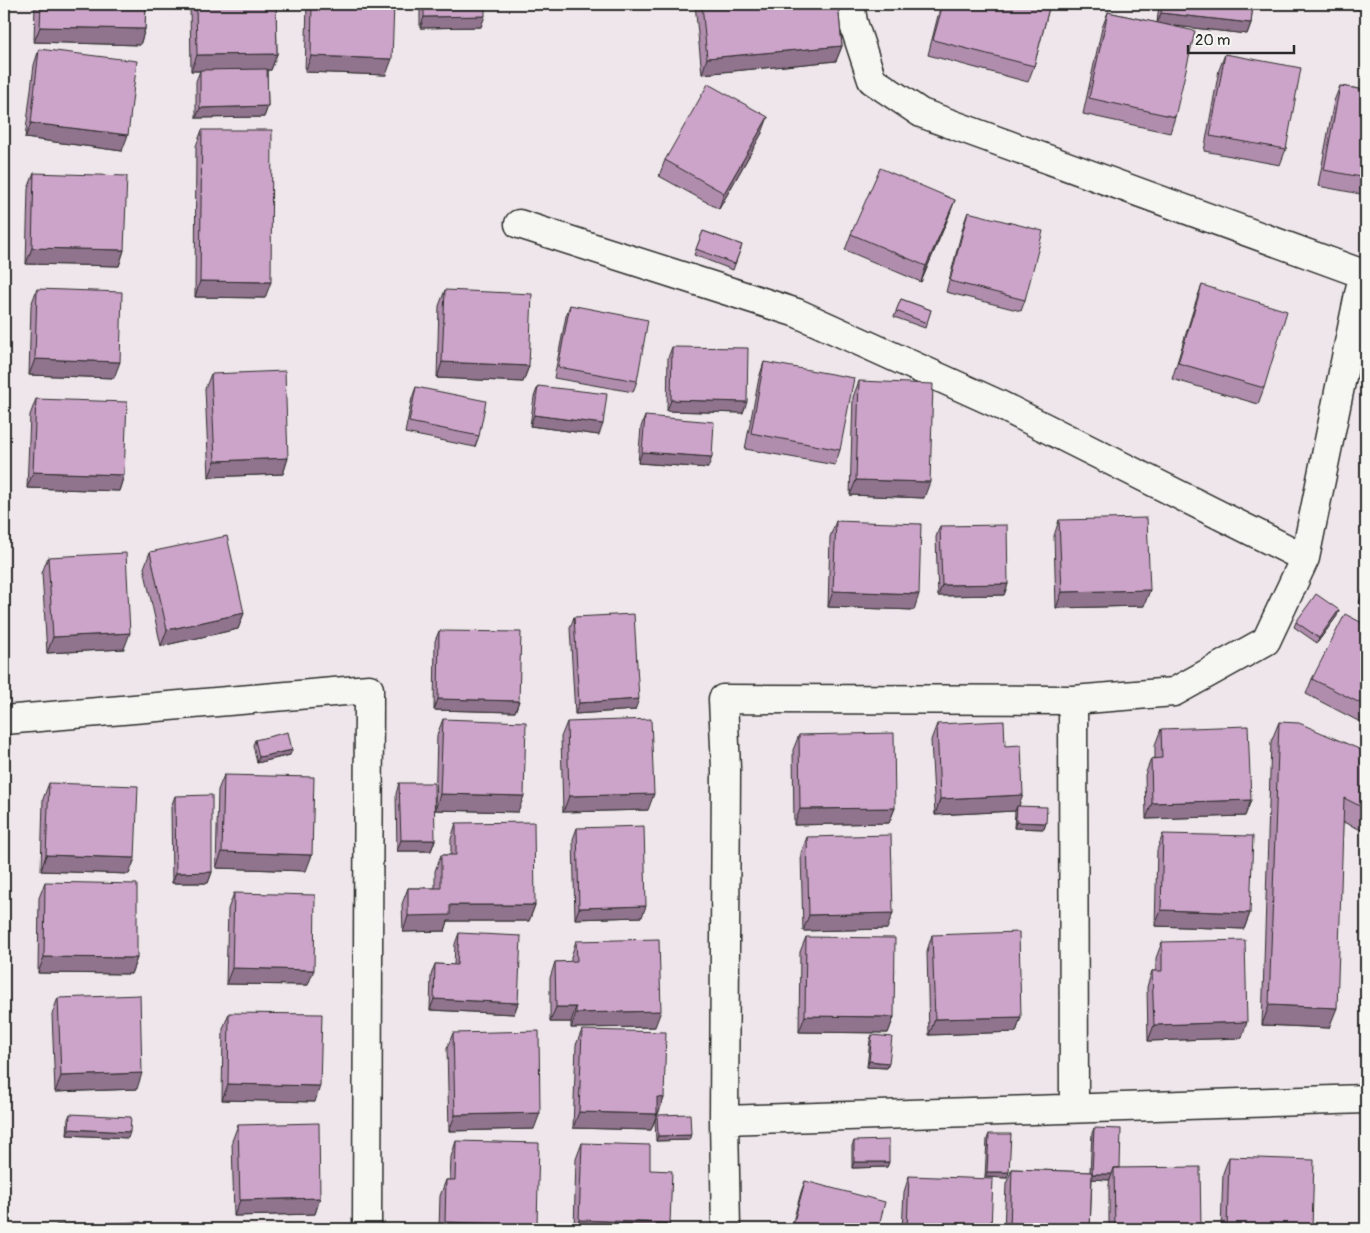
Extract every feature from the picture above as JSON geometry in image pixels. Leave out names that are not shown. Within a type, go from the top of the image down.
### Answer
[{"type":"street","points":[[850,4],[853,22],[872,80],[921,113],[1366,276]]},
{"type":"street","points":[[519,224],[797,313],[998,404],[1305,558]]},
{"type":"street","points":[[726,1229],[724,1120],[726,769],[723,699],[1073,700],[1174,692],[1266,641],[1305,558],[1360,289],[1366,280]]},
{"type":"street","points":[[4,720],[369,688],[367,1229]]},
{"type":"street","points":[[1073,700],[1074,1108]]},
{"type":"street","points":[[724,1120],[1366,1099]]},
{"type":"building","points":[[41,4],[146,4],[145,29],[40,27]]},
{"type":"building","points":[[196,4],[276,4],[277,54],[197,55]]},
{"type":"building","points":[[312,4],[394,4],[392,59],[311,56]]},
{"type":"building","points":[[424,4],[485,4],[485,16],[424,17]]},
{"type":"building","points":[[702,4],[838,4],[842,46],[707,58]]},
{"type":"building","points":[[943,4],[1050,4],[1034,66],[933,40]]},
{"type":"building","points":[[1162,4],[1253,4],[1251,23],[1161,13]]},
{"type":"building","points":[[1108,12],[1195,31],[1175,117],[1089,98]]},
{"type":"building","points":[[39,49],[137,61],[128,135],[31,123]]},
{"type":"building","points":[[1225,54],[1301,68],[1286,149],[1210,136]]},
{"type":"building","points":[[267,69],[268,106],[200,108],[200,70]]},
{"type":"building","points":[[708,84],[768,117],[724,193],[665,160]]},
{"type":"building","points":[[1340,86],[1366,90],[1366,178],[1324,170]]},
{"type":"building","points":[[202,130],[272,130],[271,282],[200,281]]},
{"type":"building","points":[[880,168],[955,200],[926,266],[851,234]]},
{"type":"building","points":[[34,173],[127,176],[124,250],[32,248]]},
{"type":"building","points":[[968,212],[1043,231],[1025,300],[950,281]]},
{"type":"building","points":[[703,231],[742,245],[735,264],[696,249]]},
{"type":"building","points":[[1202,285],[1287,311],[1264,388],[1178,363]]},
{"type":"building","points":[[37,289],[122,292],[120,362],[35,359]]},
{"type":"building","points":[[445,290],[532,294],[529,366],[442,362]]},
{"type":"building","points":[[901,299],[931,310],[927,323],[896,311]]},
{"type":"building","points":[[570,305],[648,320],[637,381],[558,367]]},
{"type":"building","points":[[672,347],[748,348],[747,402],[671,400]]},
{"type":"building","points":[[764,362],[854,378],[840,450],[751,433]]},
{"type":"building","points":[[285,371],[288,458],[215,461],[211,374]]},
{"type":"building","points":[[859,381],[933,384],[930,482],[856,480]]},
{"type":"building","points":[[538,386],[607,394],[603,424],[534,415]]},
{"type":"building","points":[[416,387],[486,401],[479,436],[409,422]]},
{"type":"building","points":[[36,399],[127,402],[124,475],[33,472]]},
{"type":"building","points":[[645,416],[714,422],[712,457],[642,452]]},
{"type":"building","points":[[1147,518],[1150,590],[1062,592],[1059,520]]},
{"type":"building","points":[[836,521],[921,524],[919,594],[833,591]]},
{"type":"building","points":[[1007,525],[1008,584],[942,585],[940,526]]},
{"type":"building","points":[[227,536],[244,613],[167,630],[150,552]]},
{"type":"building","points":[[126,553],[130,633],[53,637],[48,557]]},
{"type":"building","points":[[1316,594],[1339,610],[1319,638],[1296,622]]},
{"type":"building","points":[[634,614],[639,699],[579,703],[574,617]]},
{"type":"building","points":[[1345,614],[1366,625],[1366,706],[1312,679]]},
{"type":"building","points":[[439,631],[521,632],[519,701],[438,699]]},
{"type":"building","points":[[443,719],[526,722],[524,796],[440,794]]},
{"type":"building","points":[[651,719],[654,794],[569,796],[567,722]]},
{"type":"building","points":[[1004,721],[1005,746],[1021,745],[1023,795],[940,799],[937,724]]},
{"type":"building","points":[[1279,722],[1299,723],[1366,752],[1366,809],[1344,798],[1337,1008],[1269,1005]]},
{"type":"building","points":[[1248,726],[1251,800],[1152,803],[1151,759],[1162,758],[1161,729]]},
{"type":"building","points":[[288,732],[292,750],[259,757],[255,740]]},
{"type":"building","points":[[894,733],[895,808],[800,809],[799,735]]},
{"type":"building","points":[[224,775],[314,777],[312,855],[222,852]]},
{"type":"building","points":[[49,783],[138,786],[135,858],[46,855]]},
{"type":"building","points":[[399,783],[434,783],[435,840],[401,840]]},
{"type":"building","points":[[212,795],[212,872],[176,873],[175,796]]},
{"type":"building","points":[[1017,806],[1047,807],[1046,823],[1016,822]]},
{"type":"building","points":[[534,822],[535,905],[450,905],[450,915],[408,916],[408,888],[441,888],[441,855],[456,855],[456,823]]},
{"type":"building","points":[[644,826],[646,906],[579,908],[577,828]]},
{"type":"building","points":[[1163,834],[1253,836],[1250,913],[1161,910]]},
{"type":"building","points":[[891,835],[893,913],[809,915],[807,837]]},
{"type":"building","points":[[45,882],[137,884],[137,958],[44,957]]},
{"type":"building","points":[[234,893],[315,895],[314,970],[232,968]]},
{"type":"building","points":[[1019,932],[1021,1017],[935,1019],[932,935]]},
{"type":"building","points":[[459,933],[521,936],[518,1003],[434,999],[435,964],[457,965]]},
{"type":"building","points":[[806,937],[895,938],[894,1017],[805,1016]]},
{"type":"building","points":[[659,939],[661,1011],[576,1013],[576,1007],[556,1007],[555,962],[577,961],[576,941]]},
{"type":"building","points":[[1245,940],[1247,1022],[1154,1025],[1152,971],[1162,971],[1162,942]]},
{"type":"building","points":[[140,995],[142,1073],[61,1076],[58,998]]},
{"type":"building","points":[[229,1013],[322,1014],[320,1086],[228,1084]]},
{"type":"building","points":[[582,1030],[666,1032],[664,1098],[657,1097],[657,1114],[579,1112]]},
{"type":"building","points":[[539,1031],[540,1113],[455,1115],[453,1033]]},
{"type":"building","points":[[872,1035],[892,1037],[889,1063],[869,1061]]},
{"type":"building","points":[[70,1114],[131,1117],[130,1132],[69,1129]]},
{"type":"building","points":[[690,1114],[691,1135],[658,1136],[657,1115]]},
{"type":"building","points":[[319,1123],[320,1198],[240,1200],[238,1125]]},
{"type":"building","points":[[1094,1128],[1121,1129],[1120,1168],[1114,1168],[1112,1174],[1092,1174]]},
{"type":"building","points":[[989,1134],[1011,1134],[1009,1172],[987,1172]]},
{"type":"building","points":[[889,1140],[889,1162],[854,1162],[854,1141]]},
{"type":"building","points":[[456,1141],[539,1143],[537,1225],[445,1222],[446,1180],[455,1180]]},
{"type":"building","points":[[582,1143],[650,1145],[650,1170],[672,1171],[670,1223],[579,1220]]},
{"type":"building","points":[[1229,1157],[1314,1160],[1312,1229],[1227,1229]]},
{"type":"building","points":[[1200,1167],[1201,1229],[1115,1229],[1114,1168]]},
{"type":"building","points":[[1012,1169],[1092,1172],[1090,1229],[1010,1229]]},
{"type":"building","points":[[909,1176],[993,1179],[991,1229],[907,1229]]},
{"type":"building","points":[[805,1181],[885,1202],[878,1229],[792,1229]]},
{"type":"building","points":[[141,1222],[141,1229],[56,1229],[56,1225]]}]
